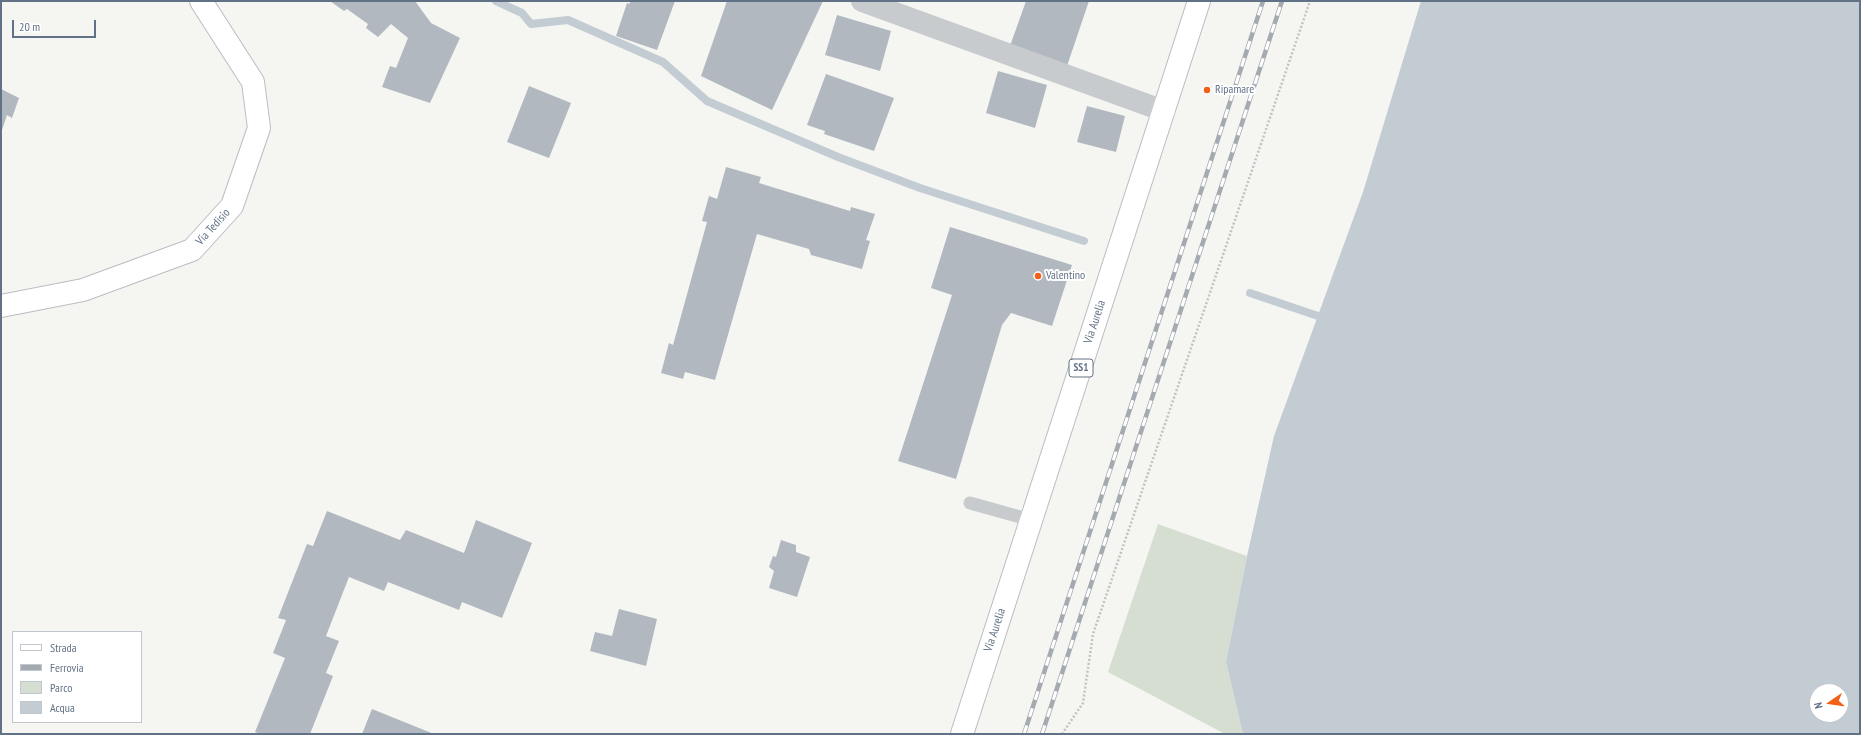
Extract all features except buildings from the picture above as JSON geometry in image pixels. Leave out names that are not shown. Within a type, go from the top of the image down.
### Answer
[{"type":"main road","name":"Via Tedisio","points":[[1,306],[83,290],[192,250],[232,206],[260,128],[253,82],[201,1]]},
{"type":"main road","name":"Via Aurelia","points":[[962,734],[1199,1]]},
{"type":"street","points":[[862,1],[1164,111]]},
{"type":"lane","points":[[970,503],[1031,520]]},
{"type":"path","points":[[1062,734],[1083,703],[1093,634],[1310,1]]},
{"type":"green space","points":[[1158,524],[1247,556],[1226,662],[1243,734],[1225,734],[1108,672]]},
{"type":"water","points":[[1421,1],[1860,1],[1860,734],[1243,734],[1226,662],[1247,556],[1274,436],[1363,192]]},
{"type":"waterway","points":[[496,1],[522,13],[531,24],[568,20],[663,62],[707,101],[838,157],[920,188],[1084,241]]},
{"type":"waterway","points":[[1250,293],[1318,316]]},
{"type":"railway","points":[[1024,734],[1263,1]]},
{"type":"railway","points":[[1042,734],[1282,1]]},
{"type":"place","name":"Ripamare","points":[[1207,90]]},
{"type":"place","name":"Valentino","points":[[1038,276]]}]
